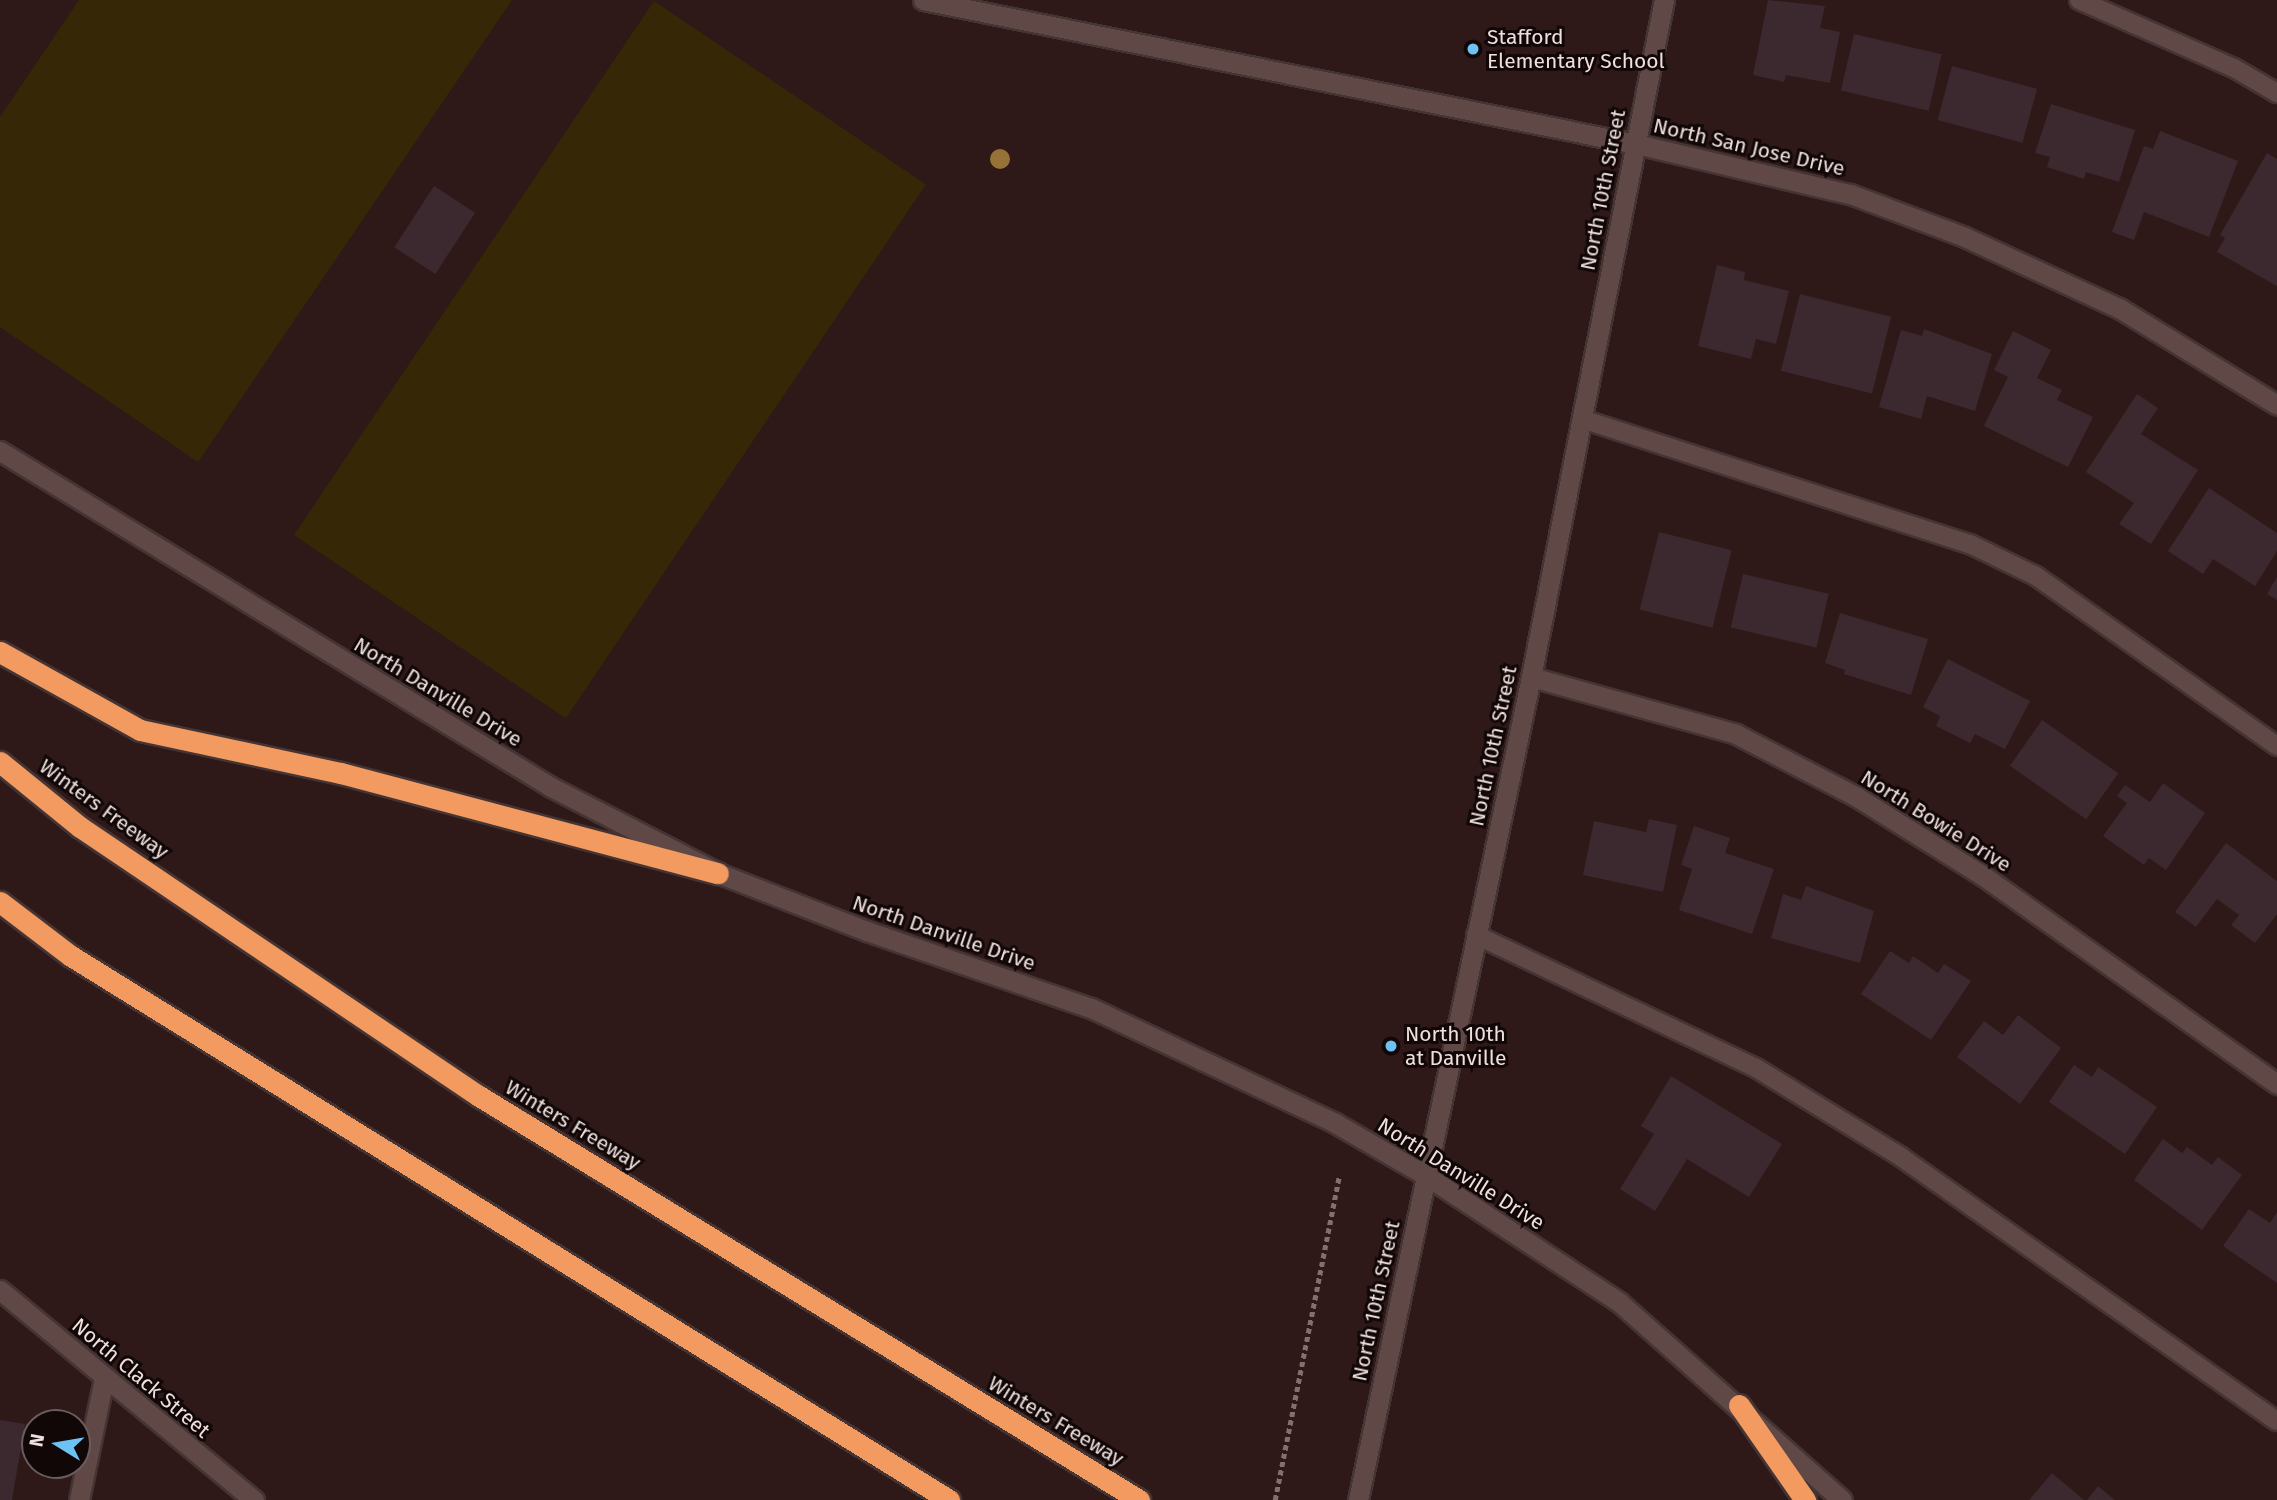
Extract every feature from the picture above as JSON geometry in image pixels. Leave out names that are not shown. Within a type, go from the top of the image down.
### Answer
[{"type":"highway","points":[[0,652],[140,730],[341,772],[718,873]]},
{"type":"highway","name":"Winters Freeway","points":[[0,762],[80,827],[479,1097],[1139,1500]]},
{"type":"highway","points":[[0,902],[71,956],[949,1500]]},
{"type":"highway","points":[[1739,1405],[1805,1500]]},
{"type":"main road","name":"North San Jose Drive","points":[[923,0],[1636,144],[1850,194],[1965,237],[2119,308],[2277,405]]},
{"type":"main road","name":"North 10th Street","points":[[1358,1500],[1531,677],[1664,0]]},
{"type":"main road","name":"North Danville Drive","points":[[0,451],[551,787],[718,873],[867,931],[1091,1008],[1335,1123],[1425,1175],[1619,1302],[1739,1405],[1842,1500]]},
{"type":"main road","name":"North Bowie Drive","points":[[1531,677],[1736,734],[1857,797],[1982,875],[2277,1083]]},
{"type":"main road","name":"North Clack Street","points":[[0,1290],[254,1500]]},
{"type":"main road","points":[[79,1500],[104,1378]]},
{"type":"lane","points":[[2079,0],[2234,68],[2277,93]]},
{"type":"lane","points":[[1582,419],[1813,492],[1992,555],[2036,576],[2277,746]]},
{"type":"lane","points":[[1476,935],[1756,1068],[1900,1157],[2277,1421]]},
{"type":"path","points":[[1275,1500],[1339,1175]]},
{"type":"shaded area","points":[[79,0],[512,0],[198,462],[0,327],[0,117]]},
{"type":"shaded area","points":[[654,1],[926,184],[566,718],[294,535]]},
{"type":"building","points":[[1768,0],[1825,6],[1820,28],[1840,32],[1830,83],[1786,75],[1784,82],[1753,75]]},
{"type":"building","points":[[1854,34],[1942,54],[1929,111],[1841,91]]},
{"type":"building","points":[[1952,66],[2037,89],[2023,143],[1938,120]]},
{"type":"building","points":[[2051,104],[2135,130],[2119,182],[2086,172],[2084,179],[2047,167],[2050,157],[2035,153]]},
{"type":"building","points":[[2160,131],[2238,161],[2209,237],[2144,212],[2134,240],[2112,232],[2144,146],[2153,149]]},
{"type":"building","points":[[2267,153],[2277,159],[2277,286],[2217,252],[2225,238],[2220,235]]},
{"type":"building","points":[[434,186],[475,213],[435,274],[394,247]]},
{"type":"building","points":[[1717,265],[1745,272],[1744,280],[1789,291],[1776,344],[1756,339],[1751,359],[1698,346]]},
{"type":"building","points":[[1800,294],[1891,317],[1872,393],[1781,371]]},
{"type":"building","points":[[1924,329],[1992,354],[1975,411],[1927,396],[1921,419],[1879,407],[1901,330],[1922,336]]},
{"type":"building","points":[[2013,331],[2051,350],[2037,378],[2062,390],[2057,400],[2093,417],[2068,467],[1984,426],[2008,377],[1994,370]]},
{"type":"building","points":[[2137,394],[2158,408],[2141,434],[2198,470],[2151,544],[2119,524],[2134,503],[2086,472]]},
{"type":"building","points":[[2209,488],[2277,533],[2277,551],[2255,586],[2213,559],[2203,574],[2168,551]]},
{"type":"building","points":[[1659,532],[1732,550],[1712,628],[1640,610]]},
{"type":"building","points":[[1743,574],[1829,594],[1816,647],[1731,628]]},
{"type":"building","points":[[2277,577],[2277,600],[2267,594]]},
{"type":"building","points":[[1840,613],[1928,639],[1911,695],[1844,674],[1845,670],[1825,663]]},
{"type":"building","points":[[1948,659],[2030,701],[2005,749],[1975,734],[1970,743],[1936,726],[1940,716],[1923,707]]},
{"type":"building","points":[[2042,720],[2118,773],[2086,819],[2010,766]]},
{"type":"building","points":[[2163,783],[2205,813],[2166,870],[2149,858],[2144,865],[2103,836],[2127,803],[2117,796],[2125,785],[2150,802]]},
{"type":"building","points":[[1649,819],[1677,825],[1663,892],[1583,875],[1594,821],[1646,832]]},
{"type":"building","points":[[1694,826],[1730,838],[1725,853],[1774,869],[1752,934],[1679,910],[1692,869],[1681,865]]},
{"type":"building","points":[[2226,843],[2277,881],[2277,914],[2255,943],[2231,925],[2239,915],[2217,899],[2196,927],[2175,912]]},
{"type":"building","points":[[1806,886],[1874,911],[1860,963],[1771,938],[1783,894],[1801,900]]},
{"type":"building","points":[[1890,951],[1909,963],[1913,956],[1938,973],[1944,964],[1971,981],[1931,1040],[1861,994]]},
{"type":"building","points":[[2018,1015],[2061,1048],[2020,1104],[1957,1057],[1984,1021],[2003,1035]]},
{"type":"building","points":[[2074,1065],[2092,1077],[2098,1067],[2157,1107],[2125,1154],[2049,1102]]},
{"type":"building","points":[[1671,1076],[1782,1144],[1749,1197],[1687,1159],[1655,1211],[1620,1189],[1654,1134],[1641,1126]]},
{"type":"building","points":[[2163,1139],[2182,1153],[2187,1147],[2212,1165],[2218,1157],[2242,1175],[2202,1230],[2134,1180]]},
{"type":"building","points":[[2249,1209],[2270,1223],[2277,1212],[2277,1283],[2223,1246]]},
{"type":"building","points":[[0,1420],[21,1423],[21,1447],[12,1500],[0,1500]]},
{"type":"building","points":[[2052,1473],[2084,1500],[2029,1500]]},
{"type":"building","points":[[2098,1486],[2115,1500],[2087,1500]]},
{"type":"place","name":"Stafford Elementary School","points":[[1473,49]]},
{"type":"place","name":"North 10th at Danville","points":[[1391,1046]]}]
